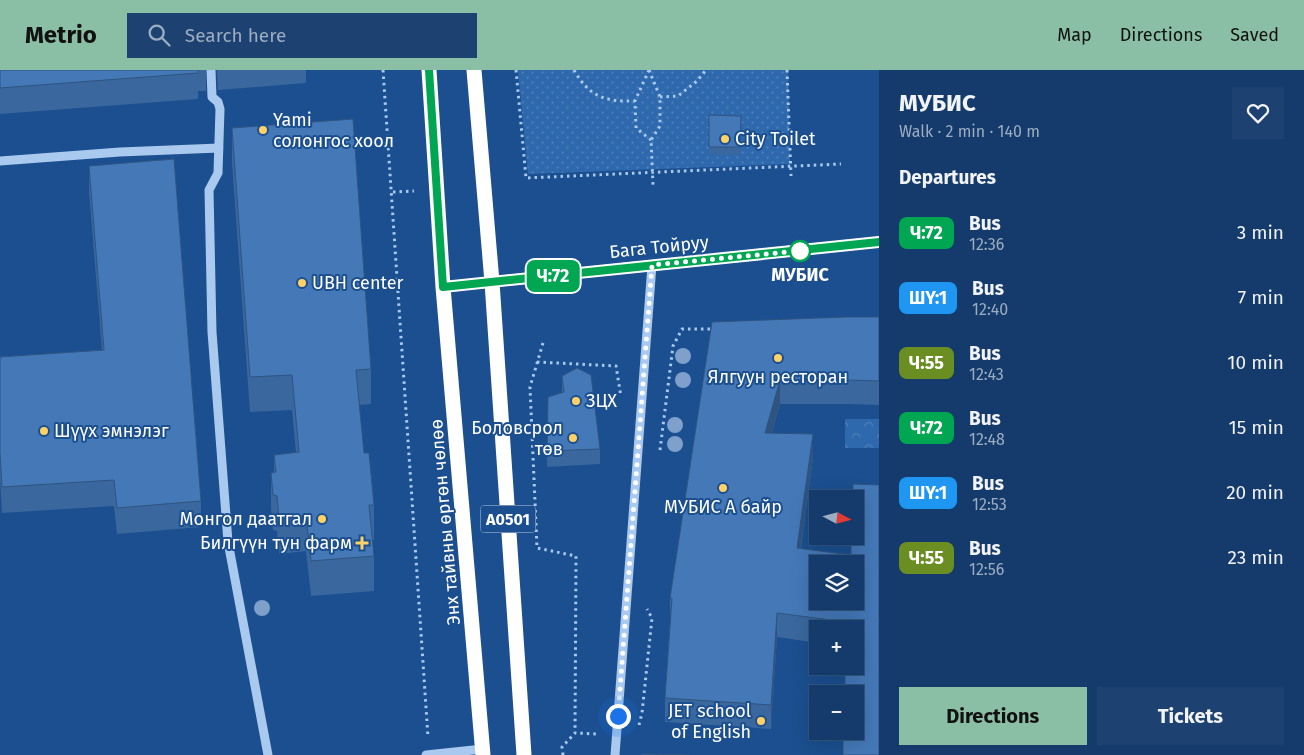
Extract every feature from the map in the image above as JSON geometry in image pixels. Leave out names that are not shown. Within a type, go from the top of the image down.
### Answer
[{"type":"highway","name":"A0501","points":[[430,70],[443,287]]},
{"type":"highway","name":"A0501","points":[[474,70],[492,282],[524,755]]},
{"type":"highway","name":"Энх тайвны өргөн чөлөө","points":[[443,287],[483,752]]},
{"type":"main road","name":"Бага Тойруу","points":[[443,287],[879,242]]},
{"type":"street","points":[[211,70],[212,97],[218,102],[220,109],[218,172],[209,190],[212,332],[228,542],[268,755]]},
{"type":"street","points":[[0,161],[219,148]]},
{"type":"street","points":[[616,755],[652,265]]},
{"type":"street","points":[[428,755],[483,752]]},
{"type":"path","points":[[384,70],[428,755]]},
{"type":"path","points":[[516,70],[526,178],[841,164]]},
{"type":"path","points":[[574,70],[581,82],[595,94],[612,102],[635,102]]},
{"type":"path","points":[[650,140],[636,128],[635,102],[649,70],[660,97],[660,126],[650,140],[654,185]]},
{"type":"path","points":[[660,97],[678,96],[697,81],[706,70]]},
{"type":"path","points":[[787,70],[791,176]]},
{"type":"path","points":[[393,192],[419,190]]},
{"type":"path","points":[[660,452],[673,346],[682,329],[721,329]]},
{"type":"path","points":[[543,343],[530,388],[537,548],[576,556],[575,733]]},
{"type":"path","points":[[537,362],[616,366]]},
{"type":"path","points":[[638,729],[642,713],[652,618],[645,606]]},
{"type":"path","points":[[562,747],[563,755]]},
{"type":"green space","points":[[518,70],[788,70],[790,164],[528,174]]},
{"type":"green space","points":[[845,419],[879,419],[879,448],[845,448]]},
{"type":"building","points":[[0,70],[198,70],[198,73],[0,88]]},
{"type":"building","name":"City Toilet","points":[[709,115],[741,116],[740,147],[709,147]]},
{"type":"building","name":"UBH center","points":[[353,119],[371,369],[356,370],[364,453],[369,453],[374,505],[369,505],[374,556],[311,561],[306,516],[279,518],[277,496],[273,495],[271,473],[276,472],[274,455],[299,452],[292,375],[250,377],[232,128]]},
{"type":"building","points":[[174,159],[201,501],[117,508],[114,480],[2,487],[0,357],[104,350],[89,166]]},
{"type":"building","points":[[879,317],[879,381],[780,380],[765,433],[813,434],[797,548],[851,555],[851,545],[864,545],[864,490],[853,490],[853,484],[879,485],[879,755],[843,755],[843,740],[864,740],[864,685],[845,685],[845,675],[864,675],[864,620],[831,620],[777,613],[771,705],[665,698],[672,598],[670,598],[712,322]]},
{"type":"building","name":"Боловсрол төв","points":[[577,368],[591,375],[600,449],[547,451],[548,397],[564,392],[562,376]]},
{"type":"building","points":[[642,754],[689,755],[642,755]]},
{"type":"bus line","name":"Ч:72","points":[[429,70],[443,287],[879,242]]},
{"type":"place","name":"Yami солонгос хоол","points":[[263,130]]},
{"type":"place","name":"City Toilet","points":[[725,139]]},
{"type":"place","name":"МУБИС","points":[[800,251]]},
{"type":"place","name":"UBH center","points":[[302,283]]},
{"type":"place","name":"Ялгуун ресторан","points":[[778,358]]},
{"type":"place","name":"ЗЦХ","points":[[576,401]]},
{"type":"place","name":"Шүүх эмнэлэг","points":[[44,431]]},
{"type":"place","name":"Боловсрол төв","points":[[573,438]]},
{"type":"place","name":"МУБИС А байр","points":[[723,488]]},
{"type":"place","name":"Монгол даатгал","points":[[322,519]]},
{"type":"place","name":"Билгүүн тун фарм","points":[[362,543]]},
{"type":"place","name":"JET school of English","points":[[761,721]]},
{"type":"route","points":[[618,716],[652,265],[808,250],[800,251]]}]
